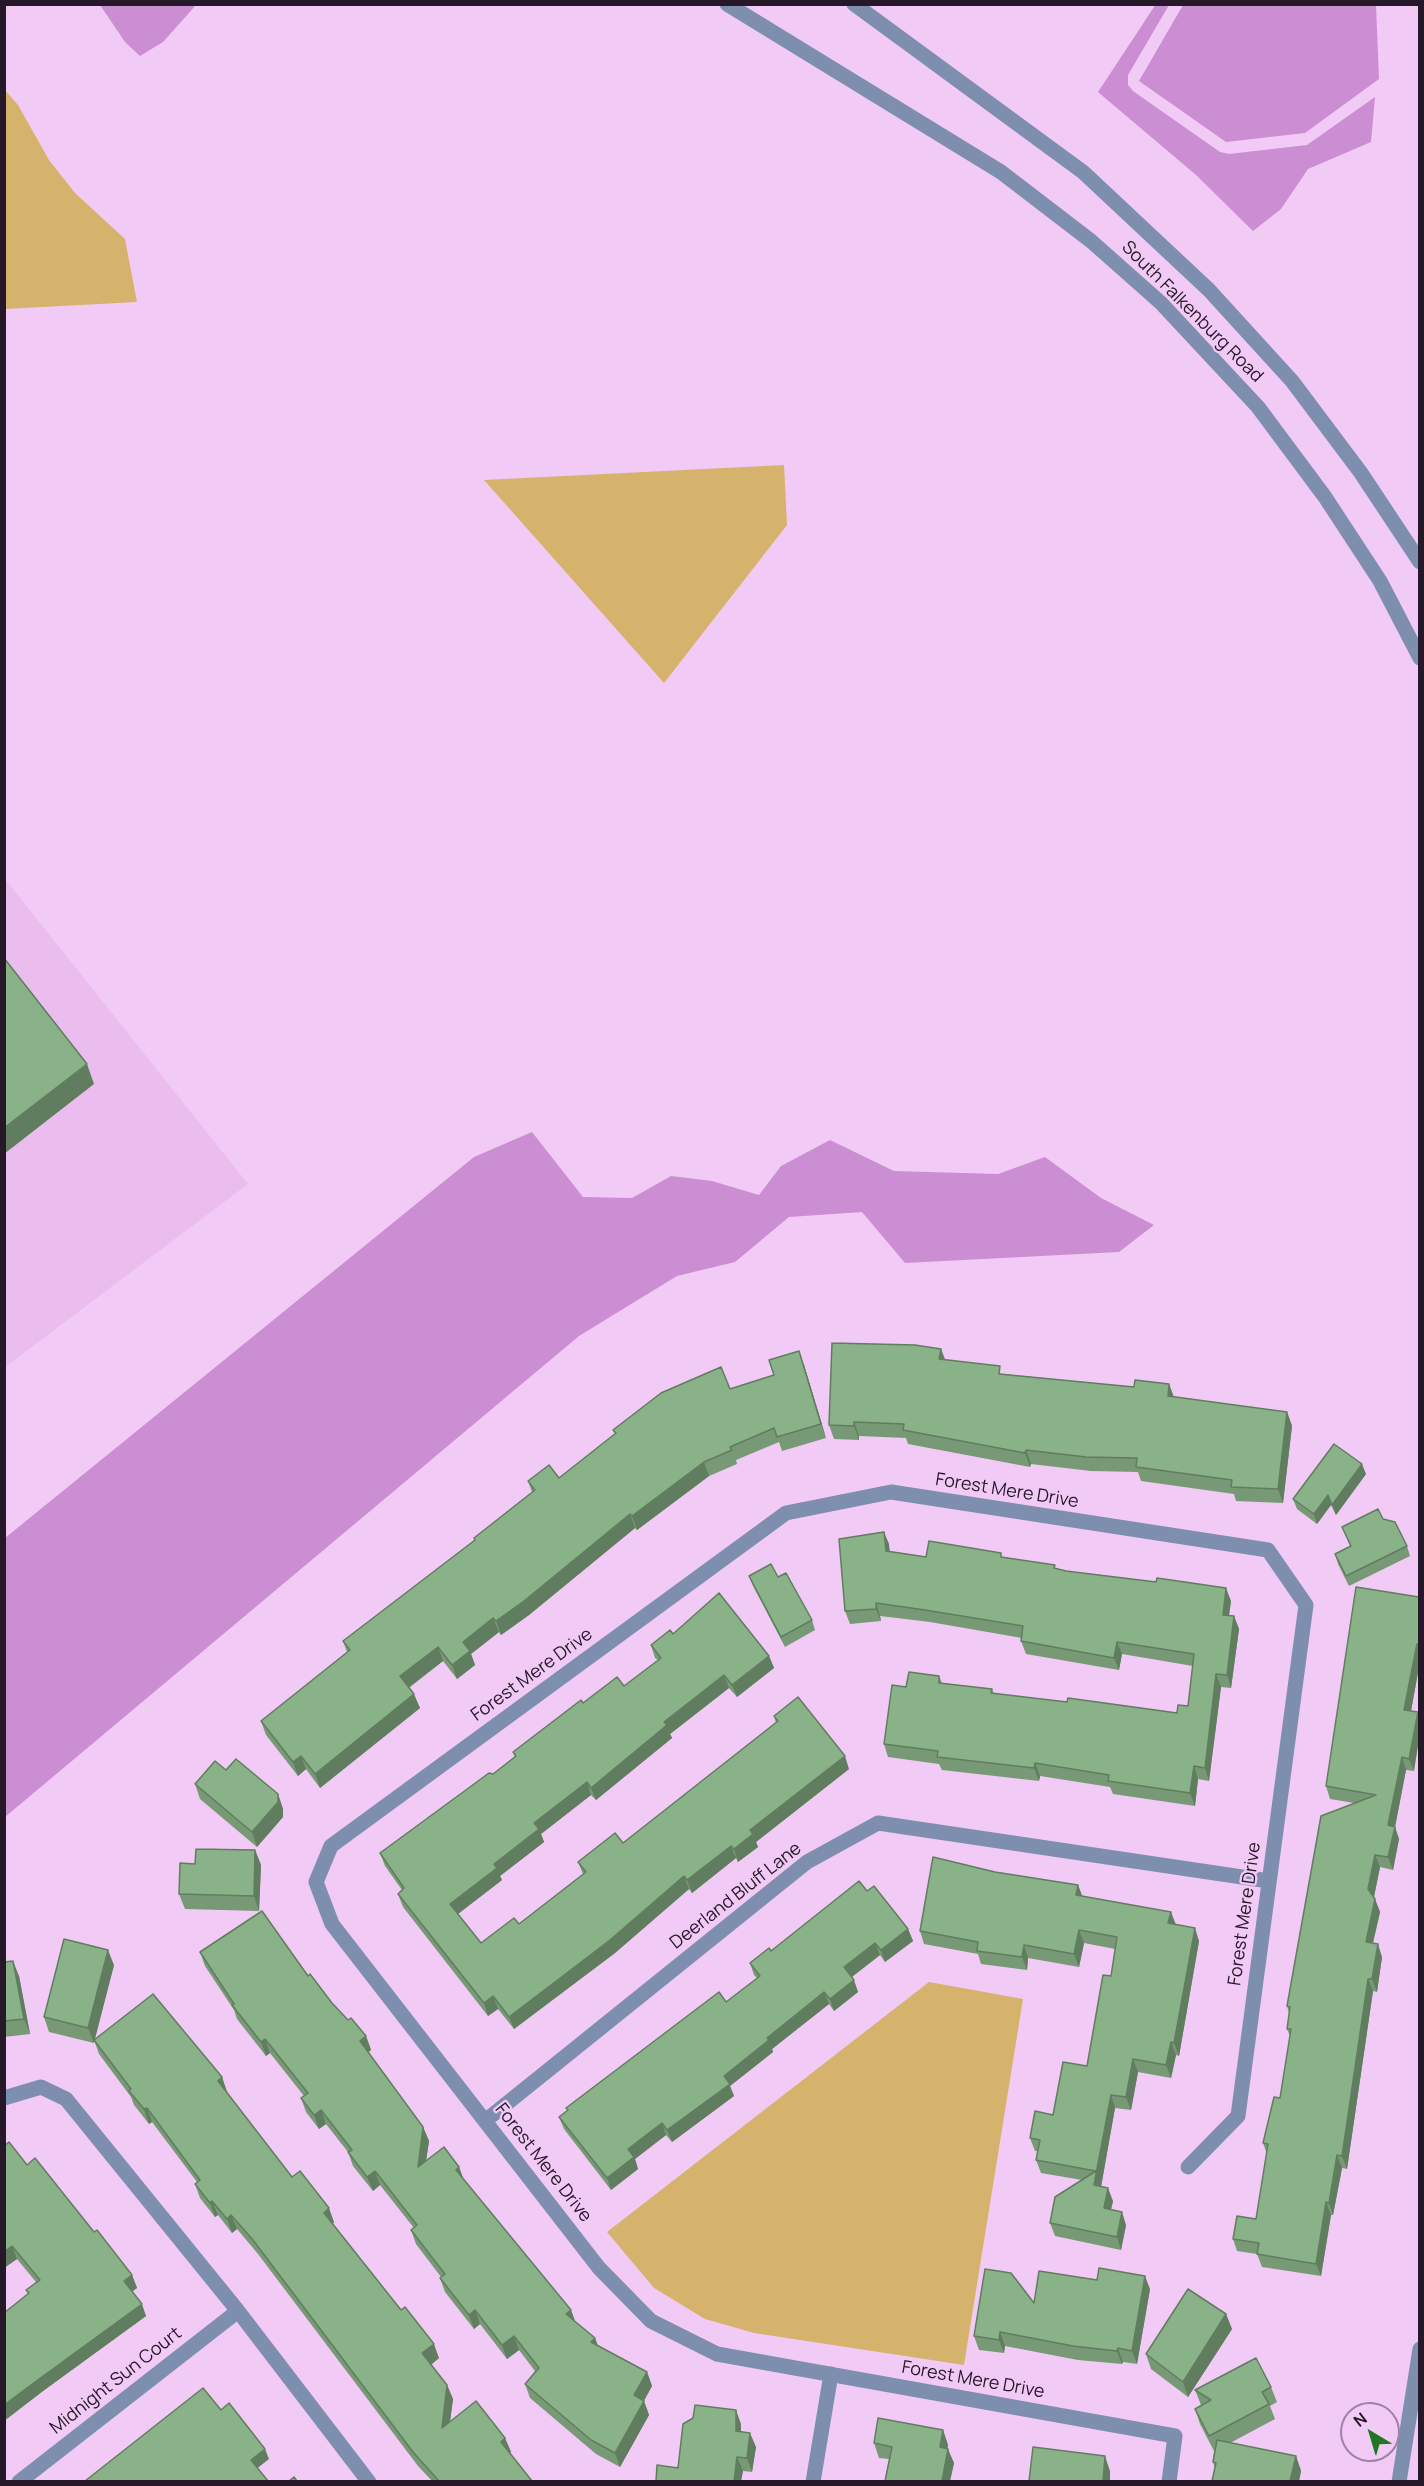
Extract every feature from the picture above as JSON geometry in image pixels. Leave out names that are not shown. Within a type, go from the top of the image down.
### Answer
[{"type":"street","name":"South Falkenburg Road","points":[[727,4],[1001,172],[1091,241],[1161,303],[1258,407],[1325,497],[1380,582],[1419,658]]},
{"type":"street","name":"South Falkenburg Road","points":[[854,4],[1083,172],[1209,290],[1292,381],[1361,472],[1419,562]]},
{"type":"street","name":"Forest Mere Drive","points":[[1169,2481],[1175,2436],[717,2354],[651,2321],[599,2268],[332,1924],[316,1882],[331,1846],[786,1513],[891,1492],[1268,1550],[1306,1605],[1238,2116],[1188,2168]]},
{"type":"street","name":"Deerland Bluff Lane","points":[[485,2121],[807,1862],[878,1823],[1269,1881]]},
{"type":"street","points":[[4,2098],[41,2086],[66,2099],[238,2311],[369,2481]]},
{"type":"street","name":"Midnight Sun Court","points":[[19,2481],[238,2311]]},
{"type":"street","points":[[1399,2481],[1419,2349]]},
{"type":"street","points":[[813,2481],[831,2374]]},
{"type":"shaded area","points":[[1156,4],[1169,5],[1128,75],[1128,85],[1133,91],[1220,152],[1229,154],[1307,145],[1375,97],[1371,142],[1308,169],[1281,209],[1253,231],[1196,175],[1098,92]]},
{"type":"shaded area","points":[[100,5],[196,5],[163,42],[140,56],[125,42]]},
{"type":"shaded area","points":[[1183,5],[1376,5],[1379,79],[1305,133],[1226,142],[1139,81]]},
{"type":"shaded area","points":[[4,89],[18,105],[49,160],[75,193],[125,239],[137,302],[5,309]]},
{"type":"shaded area","points":[[784,465],[787,525],[664,683],[484,480]]},
{"type":"shaded area","points":[[5,879],[248,1184],[5,1367]]},
{"type":"shaded area","points":[[532,1132],[583,1197],[632,1198],[671,1176],[712,1181],[759,1195],[781,1166],[830,1140],[894,1171],[998,1174],[1045,1157],[1101,1198],[1154,1225],[1119,1252],[905,1263],[862,1212],[789,1217],[735,1262],[677,1276],[579,1336],[5,1817],[5,1538],[474,1157]]},
{"type":"shaded area","points":[[929,1982],[1023,1999],[964,2365],[754,2333],[705,2319],[654,2288],[607,2232]]},
{"type":"building","points":[[4,958],[87,1064],[4,1128]]},
{"type":"building","points":[[832,1343],[915,1345],[941,1349],[939,1359],[1000,1366],[999,1374],[1134,1387],[1135,1380],[1169,1384],[1168,1396],[1287,1412],[1278,1489],[1231,1487],[1232,1480],[1136,1467],[1137,1458],[1086,1457],[1026,1450],[1025,1453],[903,1430],[904,1424],[854,1422],[854,1426],[829,1425]]},
{"type":"building","points":[[799,1351],[821,1424],[777,1437],[774,1428],[730,1447],[732,1450],[704,1462],[632,1516],[630,1514],[524,1601],[496,1621],[493,1618],[463,1642],[470,1651],[452,1665],[438,1647],[400,1676],[414,1694],[315,1774],[301,1756],[293,1762],[261,1721],[350,1650],[343,1641],[475,1540],[474,1538],[535,1490],[528,1481],[549,1465],[559,1478],[616,1433],[613,1430],[661,1393],[721,1367],[730,1389],[774,1375],[769,1360]]},
{"type":"building","points":[[1334,1444],[1362,1464],[1332,1505],[1328,1495],[1314,1514],[1293,1499]]},
{"type":"building","points":[[1378,1509],[1383,1519],[1395,1522],[1407,1546],[1346,1576],[1335,1554],[1351,1546],[1342,1527]]},
{"type":"building","points":[[884,1532],[886,1551],[926,1557],[929,1541],[1001,1553],[1001,1557],[1055,1565],[1054,1568],[1066,1571],[1156,1582],[1157,1578],[1226,1588],[1223,1615],[1234,1616],[1227,1675],[1216,1674],[1205,1768],[1194,1766],[1190,1793],[1108,1781],[1109,1775],[1035,1763],[1034,1768],[937,1757],[938,1751],[884,1744],[892,1685],[906,1687],[909,1672],[939,1676],[939,1683],[992,1689],[991,1693],[1067,1702],[1068,1698],[1177,1713],[1178,1705],[1188,1706],[1194,1654],[1117,1642],[1114,1658],[1021,1641],[1023,1626],[876,1603],[876,1609],[845,1611],[839,1539]]},
{"type":"building","points":[[771,1564],[778,1577],[786,1573],[812,1620],[781,1637],[749,1576]]},
{"type":"building","points":[[1356,1587],[1419,1597],[1419,1645],[1417,1644],[1404,1710],[1418,1712],[1409,1759],[1402,1757],[1388,1825],[1395,1827],[1388,1857],[1375,1855],[1368,1889],[1375,1899],[1366,1942],[1378,1944],[1372,1979],[1368,1979],[1342,2156],[1337,2155],[1329,2203],[1326,2202],[1316,2264],[1257,2254],[1259,2243],[1233,2239],[1237,2216],[1256,2219],[1268,2144],[1263,2143],[1274,2097],[1280,2098],[1291,2029],[1287,2029],[1290,2007],[1287,2006],[1321,1816],[1376,1795],[1326,1786]]},
{"type":"building","points":[[719,1593],[769,1656],[732,1685],[724,1675],[664,1722],[667,1725],[591,1788],[587,1782],[534,1823],[539,1829],[494,1864],[497,1868],[450,1904],[481,1943],[514,1918],[519,1924],[586,1872],[578,1862],[615,1833],[623,1843],[778,1721],[774,1716],[798,1697],[845,1756],[750,1830],[753,1834],[734,1849],[731,1846],[687,1880],[684,1876],[610,1940],[509,2017],[493,1996],[484,2003],[398,1894],[404,1888],[380,1853],[489,1773],[493,1774],[516,1756],[513,1752],[581,1700],[583,1703],[617,1677],[624,1686],[661,1658],[651,1645],[670,1630],[673,1634]]},
{"type":"building","points":[[236,1759],[278,1794],[278,1802],[252,1832],[195,1784],[215,1761],[226,1770]]},
{"type":"building","points":[[196,1849],[255,1850],[254,1896],[179,1894],[180,1863],[195,1864]]},
{"type":"building","points":[[933,1857],[995,1872],[1078,1885],[1076,1895],[1171,1912],[1168,1923],[1195,1928],[1174,2043],[1171,2042],[1166,2065],[1133,2059],[1126,2097],[1111,2095],[1094,2185],[1108,2188],[1104,2208],[1122,2212],[1117,2237],[1050,2223],[1055,2197],[1096,2171],[1036,2160],[1040,2140],[1030,2138],[1035,2111],[1053,2115],[1063,2062],[1087,2066],[1103,1975],[1111,1976],[1117,1937],[1079,1930],[1074,1954],[1024,1945],[1022,1957],[977,1951],[978,1942],[920,1931]]},
{"type":"building","points":[[859,1881],[867,1891],[874,1886],[908,1929],[881,1950],[875,1943],[844,1967],[854,1980],[830,1999],[824,1992],[767,2038],[769,2040],[724,2076],[730,2084],[667,2130],[662,2123],[628,2149],[634,2157],[607,2178],[559,2117],[568,2110],[566,2108],[719,1992],[726,2002],[760,1976],[750,1963],[769,1948],[771,1951]]},
{"type":"building","points":[[262,1911],[308,1976],[310,1974],[332,2003],[348,2020],[351,2018],[366,2036],[360,2041],[423,2127],[418,2167],[444,2147],[459,2167],[456,2170],[571,2310],[566,2314],[595,2338],[591,2342],[647,2372],[634,2395],[644,2401],[615,2453],[591,2440],[525,2384],[539,2368],[514,2336],[502,2345],[475,2310],[469,2315],[440,2278],[445,2274],[411,2230],[417,2225],[375,2171],[367,2177],[348,2152],[352,2150],[321,2110],[314,2115],[301,2098],[308,2093],[265,2039],[261,2042],[232,2005],[234,2004],[200,1952]]},
{"type":"building","points":[[64,1939],[108,1950],[88,2028],[44,2017]]},
{"type":"building","points":[[13,1961],[24,2019],[4,2021],[4,1962]]},
{"type":"building","points":[[153,1994],[222,2077],[218,2081],[292,2177],[300,2171],[329,2208],[324,2213],[401,2310],[405,2307],[434,2344],[422,2353],[447,2385],[442,2428],[476,2401],[505,2438],[501,2442],[532,2481],[439,2481],[413,2452],[253,2240],[231,2215],[227,2219],[212,2201],[210,2203],[195,2184],[200,2180],[147,2108],[144,2109],[129,2091],[131,2089],[94,2040]]},
{"type":"building","points":[[9,2142],[27,2165],[35,2158],[94,2232],[97,2230],[132,2275],[124,2281],[142,2304],[4,2405],[4,2313],[29,2293],[26,2290],[40,2280],[12,2246],[4,2252],[4,2146]]},
{"type":"building","points":[[1099,2268],[1145,2276],[1132,2351],[1118,2348],[1117,2351],[1073,2346],[1000,2332],[999,2340],[974,2336],[985,2269],[1011,2273],[1034,2303],[1039,2271],[1097,2280]]},
{"type":"building","points":[[1188,2289],[1226,2314],[1183,2382],[1146,2354]]},
{"type":"building","points":[[1256,2358],[1271,2387],[1262,2392],[1269,2404],[1209,2436],[1195,2409],[1211,2400],[1195,2390]]},
{"type":"building","points":[[203,2388],[221,2410],[229,2403],[265,2449],[251,2460],[268,2481],[85,2481]]},
{"type":"building","points":[[695,2405],[736,2410],[736,2431],[750,2433],[747,2458],[737,2457],[734,2481],[656,2481],[657,2465],[678,2468],[683,2424],[693,2418]]},
{"type":"building","points":[[878,2418],[943,2430],[940,2447],[948,2449],[942,2481],[885,2481],[892,2447],[874,2443]]},
{"type":"building","points":[[1217,2440],[1296,2456],[1290,2481],[1212,2481]]},
{"type":"building","points":[[1033,2447],[1105,2456],[1103,2481],[1029,2481]]}]
